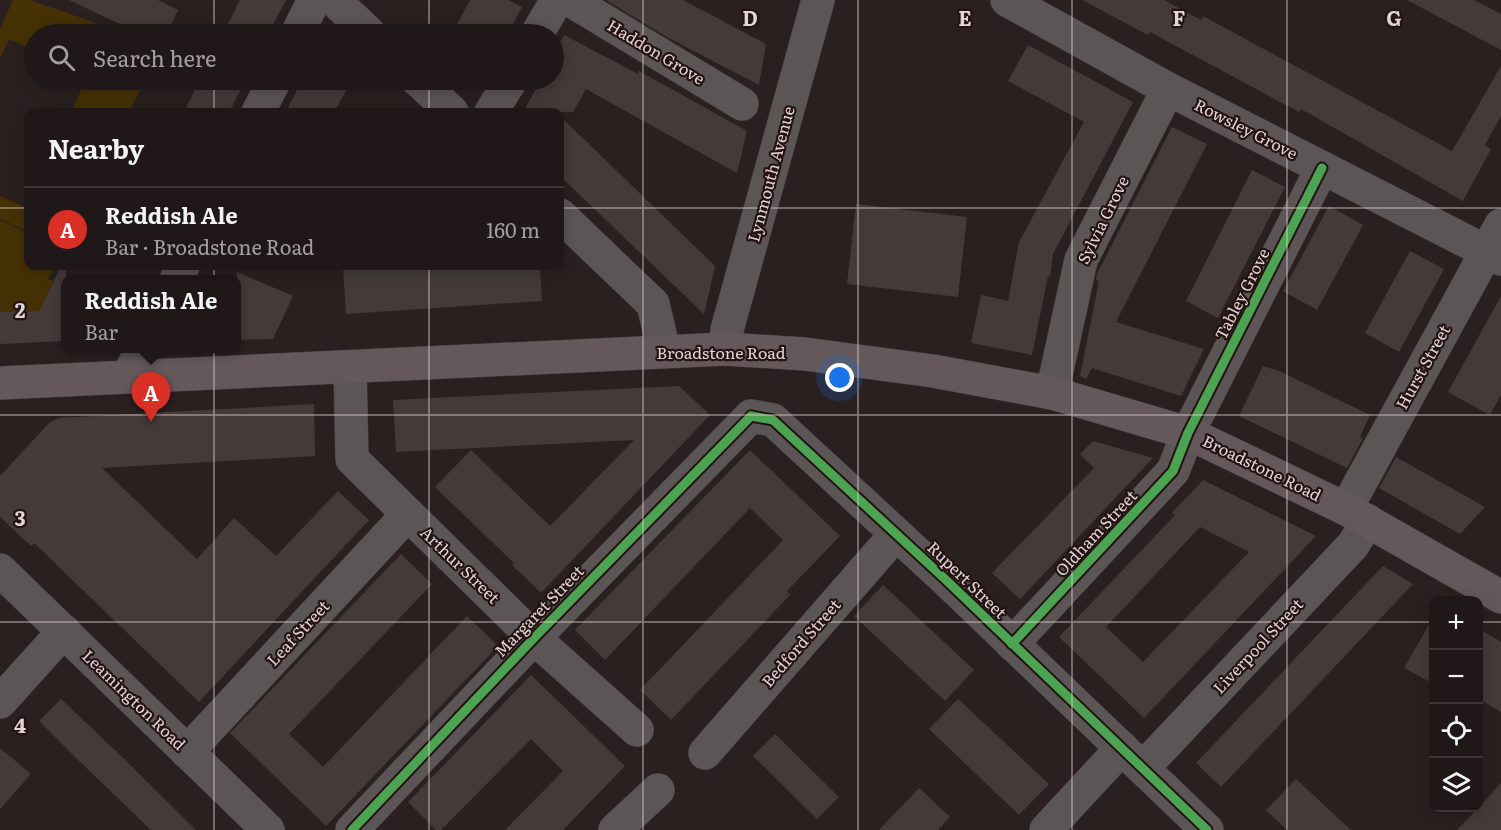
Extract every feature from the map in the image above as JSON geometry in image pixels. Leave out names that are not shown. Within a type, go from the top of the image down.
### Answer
[{"type":"main road","name":"Broadstone Road","points":[[0,383],[135,363],[350,367],[725,349],[805,354],[933,371],[1052,393],[1188,433],[1357,515],[1501,597]]},
{"type":"street","points":[[302,24],[314,0]]},
{"type":"street","points":[[334,0],[359,24]]},
{"type":"street","points":[[543,24],[557,0]]},
{"type":"street","name":"Haddon Grove","points":[[570,0],[742,104]]},
{"type":"street","name":"Lynmouth Avenue","points":[[725,349],[728,330],[818,0]]},
{"type":"street","name":"Rowsley Grove","points":[[1008,0],[1168,89],[1322,168],[1497,245]]},
{"type":"street","name":"Sylvia Grove","points":[[1052,393],[1081,260],[1168,89]]},
{"type":"street","points":[[260,108],[270,90]]},
{"type":"street","points":[[429,90],[448,108]]},
{"type":"street","points":[[494,108],[505,90]]},
{"type":"street","name":"Tabley Grove","points":[[1188,433],[1322,168]]},
{"type":"street","points":[[564,219],[653,304],[664,351]]},
{"type":"street","name":"Hurst Street","points":[[1357,515],[1497,245]]},
{"type":"street","name":"Arthur Street","points":[[350,367],[352,459],[534,638],[637,730]]},
{"type":"street","name":"Rupert Street","points":[[751,416],[773,420],[1207,830]]},
{"type":"street","name":"Margaret Street","points":[[352,830],[534,638],[751,416]]},
{"type":"street","name":"Oldham Street","points":[[1012,644],[1173,471],[1188,433]]},
{"type":"street","name":"Leaf Street","points":[[187,752],[408,514]]},
{"type":"street","name":"Liverpool Street","points":[[1046,830],[1132,758],[1353,545],[1357,515]]},
{"type":"street","name":"Bedford Street","points":[[705,753],[896,534]]},
{"type":"street","name":"Leamington Road","points":[[0,570],[268,830]]},
{"type":"street","points":[[0,702],[64,631]]},
{"type":"street","points":[[615,830],[658,790]]},
{"type":"shaded area","points":[[13,0],[30,0],[99,24],[24,24],[24,46],[9,39],[0,59],[0,29]]},
{"type":"shaded area","points":[[81,90],[140,90],[131,108],[73,108]]},
{"type":"shaded area","points":[[0,196],[24,207],[24,230],[0,219]]},
{"type":"shaded area","points":[[0,220],[24,231],[24,270],[53,270],[48,279],[53,281],[39,311],[0,312]]},
{"type":"building","points":[[69,0],[158,0],[178,10],[172,24],[120,24]]},
{"type":"building","points":[[240,0],[286,0],[273,24],[228,24]]},
{"type":"building","points":[[470,0],[509,0],[522,7],[513,24],[457,24]]},
{"type":"building","points":[[606,0],[683,0],[766,44],[759,85],[665,36]]},
{"type":"building","points":[[1082,0],[1164,0],[1201,20],[1203,16],[1452,151],[1501,66],[1501,116],[1485,145],[1491,149],[1463,201],[1301,109],[1299,112],[1150,32],[1148,35]]},
{"type":"building","points":[[1407,0],[1474,0],[1501,14],[1501,50]]},
{"type":"building","points":[[564,35],[638,74],[639,71],[747,131],[737,173],[586,89],[573,112],[564,112],[564,108],[525,108],[535,90],[564,90]]},
{"type":"building","points":[[1028,45],[1133,102],[1053,254],[1032,355],[971,343],[981,295],[1008,301],[1019,242],[1084,122],[1008,81]]},
{"type":"building","points":[[195,90],[241,90],[231,108],[186,108]]},
{"type":"building","points":[[297,90],[346,90],[336,108],[288,108]]},
{"type":"building","points":[[564,120],[715,266],[704,314],[564,180]]},
{"type":"building","points":[[1172,127],[1207,144],[1116,322],[1204,349],[1181,396],[1092,368],[1086,379],[1080,376],[1099,281],[1096,280],[1097,274]]},
{"type":"building","points":[[1252,170],[1285,187],[1218,318],[1186,301]]},
{"type":"building","points":[[856,204],[967,217],[958,297],[847,284]]},
{"type":"building","points":[[1329,206],[1363,225],[1317,310],[1283,291]]},
{"type":"building","points":[[1410,251],[1444,269],[1399,352],[1365,333]]},
{"type":"building","points":[[59,270],[66,270],[66,275],[61,275],[61,341],[0,344],[0,312],[39,311]]},
{"type":"building","points":[[343,270],[540,270],[542,301],[346,314]]},
{"type":"building","points":[[237,272],[293,296],[273,339],[241,340],[241,275],[237,275]]},
{"type":"building","points":[[1501,296],[1501,395],[1490,415],[1448,392]]},
{"type":"building","points":[[1263,366],[1279,371],[1370,415],[1360,437],[1363,438],[1347,468],[1239,416]]},
{"type":"building","points":[[679,386],[710,415],[541,593],[512,565],[514,563],[435,487],[471,450],[550,526],[634,440],[396,452],[393,400]]},
{"type":"building","points":[[314,404],[315,456],[102,468],[197,559],[234,518],[276,556],[338,491],[369,520],[199,702],[34,543],[31,546],[0,517],[0,476],[49,423],[59,418]]},
{"type":"building","points":[[1093,441],[1153,458],[1020,599],[992,573],[1094,468],[1080,454]]},
{"type":"building","points":[[750,450],[840,536],[787,591],[790,595],[671,720],[640,690],[783,540],[750,508],[605,660],[575,630]]},
{"type":"building","points":[[1396,457],[1485,507],[1460,534],[1379,488]]},
{"type":"building","points":[[1203,480],[1316,536],[1144,718],[1059,637],[1175,515],[1172,513]],"holes":[[[1200,527],[1249,552],[1143,662],[1106,627]]]},
{"type":"building","points":[[401,554],[432,584],[289,734],[323,767],[467,616],[498,646],[326,826],[230,733]]},
{"type":"building","points":[[1383,566],[1413,584],[1221,787],[1196,763]]},
{"type":"building","points":[[883,585],[974,670],[945,701],[854,616]]},
{"type":"building","points":[[1429,625],[1429,681],[1404,668]]},
{"type":"building","points":[[1483,631],[1501,642],[1501,712],[1483,701]]},
{"type":"building","points":[[531,675],[625,766],[563,830],[505,830],[563,771],[531,739],[441,830],[436,830],[408,802]]},
{"type":"building","points":[[61,699],[196,830],[151,830],[74,756],[39,721]]},
{"type":"building","points":[[958,699],[1049,784],[1019,815],[929,729]]},
{"type":"building","points":[[775,734],[839,797],[817,819],[753,756]]},
{"type":"building","points":[[0,748],[31,774],[0,809]]},
{"type":"building","points":[[1296,779],[1351,830],[1287,830],[1266,810]]},
{"type":"building","points":[[1501,783],[1501,830],[1457,830],[1474,812],[1483,812],[1483,803]]},
{"type":"building","points":[[919,788],[950,817],[938,830],[879,830]]},
{"type":"cycle path","points":[[1012,644],[1173,471],[1188,433],[1322,168]]},
{"type":"cycle path","points":[[751,416],[773,420],[945,579],[1207,830]]},
{"type":"cycle path","points":[[352,830],[534,638],[751,416]]},
{"type":"place","name":"Reddish Ale","points":[[151,422]]}]
